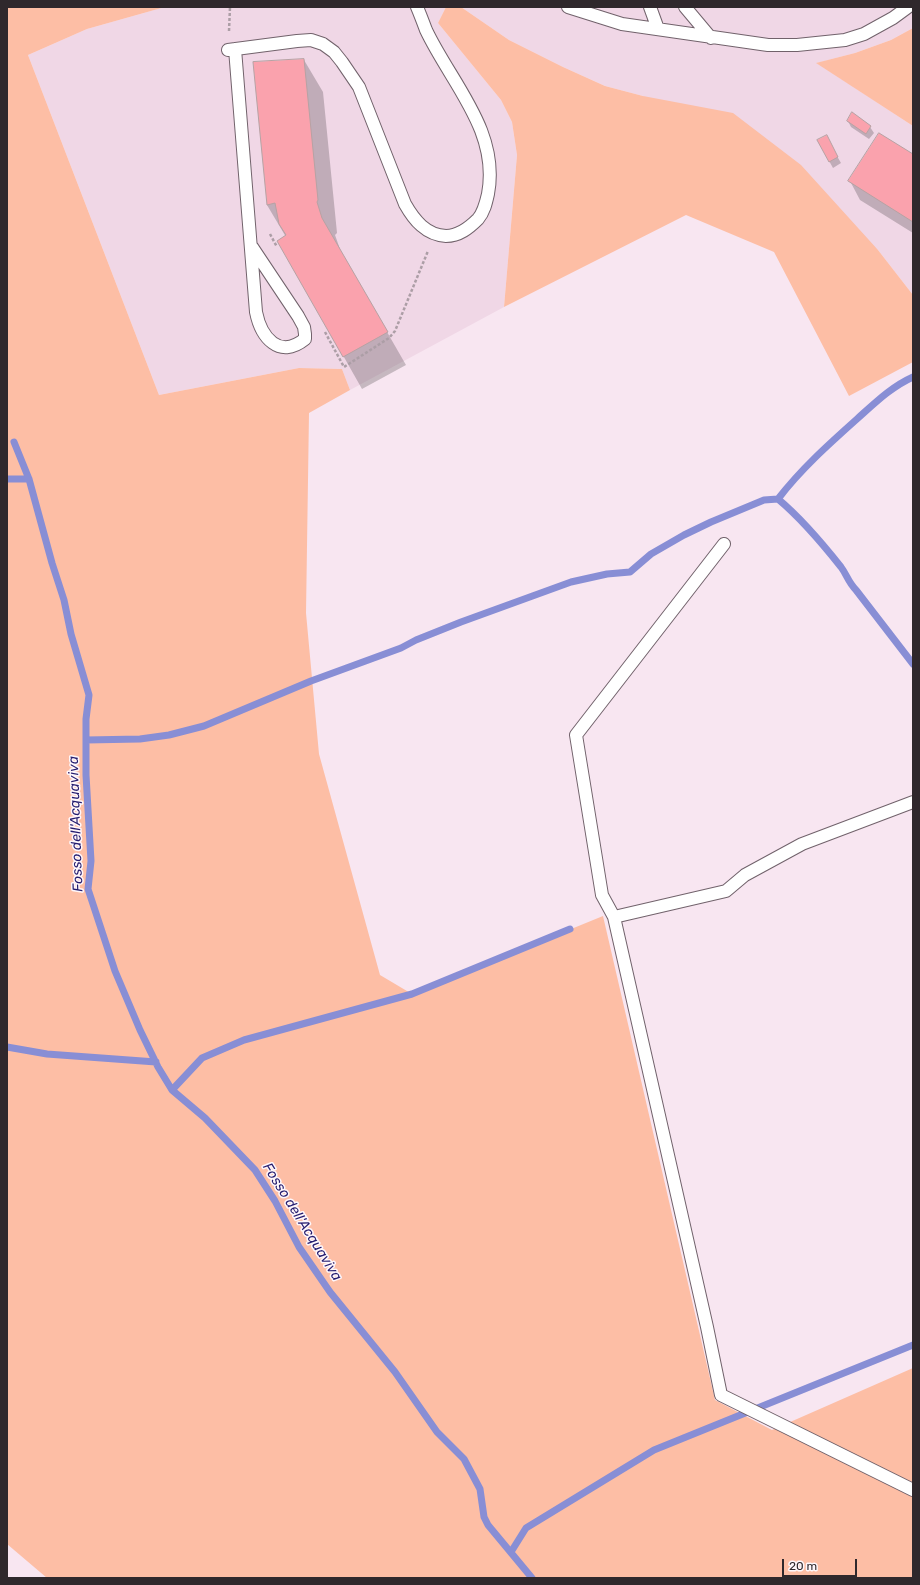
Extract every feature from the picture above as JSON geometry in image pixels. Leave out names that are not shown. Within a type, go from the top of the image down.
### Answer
[{"type":"lane","points":[[251,241],[301,321],[305,334],[304,339],[298,344],[281,346],[272,343],[262,331],[256,312],[251,241],[231,49],[297,41],[311,40],[323,44],[334,52],[359,87],[405,204],[413,218],[424,229],[435,234],[446,236],[464,231],[481,215],[486,204],[489,188],[489,161],[487,148],[474,114],[427,30],[417,7]]},
{"type":"lane","points":[[568,7],[622,24],[768,45],[798,45],[845,40],[864,34],[880,26],[908,7]]},
{"type":"lane","points":[[650,7],[658,29]]},
{"type":"lane","points":[[685,7],[711,38]]},
{"type":"lane","points":[[724,544],[576,735],[602,895],[614,917],[721,1395],[913,1490]]},
{"type":"lane","points":[[614,917],[726,891],[745,875],[802,844],[913,802]]},
{"type":"path","points":[[230,7],[231,49]]},
{"type":"path","points":[[251,241],[268,232],[280,252]]},
{"type":"path","points":[[321,326],[344,367],[389,338],[395,330],[412,293],[435,234]]},
{"type":"shaded area","points":[[7,7],[165,7],[87,29],[28,55],[159,395],[299,368],[342,369],[350,390],[309,413],[306,613],[319,754],[380,975],[412,994],[603,916],[715,1400],[772,1430],[913,1368],[913,1578],[47,1578],[7,1544]]},
{"type":"shaded area","points":[[165,7],[446,7],[438,23],[501,100],[512,122],[517,155],[504,307],[350,390],[342,369],[299,368],[159,395],[28,55],[87,29]]},
{"type":"shaded area","points":[[446,7],[461,7],[509,40],[605,86],[643,96],[733,113],[801,165],[878,250],[913,295],[913,362],[849,396],[774,252],[686,215],[504,307],[517,155],[512,122],[501,100],[438,23]]},
{"type":"shaded area","points":[[461,7],[913,7],[913,28],[891,40],[855,53],[817,63],[913,126],[913,295],[878,250],[643,96],[605,86],[563,67],[509,40]]},
{"type":"shaded area","points":[[913,28],[913,126],[816,63],[855,53],[891,40]]},
{"type":"building","points":[[304,59],[317,202],[322,218],[388,332],[343,357],[277,241],[286,235],[279,224],[275,203],[267,205],[253,62]]},
{"type":"building","points":[[852,112],[871,126],[866,134],[847,121]]},
{"type":"building","points":[[879,133],[913,154],[913,222],[848,181]]},
{"type":"building","points":[[827,135],[838,157],[829,162],[817,140]]},
{"type":"waterway","points":[[86,740],[140,739],[169,735],[204,726],[311,681],[401,648],[416,640],[461,622],[571,582],[607,574],[630,572],[651,554],[684,535],[764,500],[778,499],[806,467],[847,428],[884,396],[913,377]]},
{"type":"waterway","name":"Fosso dell'Acquaviva","points":[[14,442],[29,479],[52,563],[64,600],[71,634],[89,695],[86,719],[86,775],[91,861],[88,889],[115,971],[140,1030],[158,1067],[172,1090],[205,1118],[255,1170],[275,1201],[299,1247],[330,1292],[395,1372],[437,1432],[464,1459],[480,1489],[484,1517],[488,1525],[532,1578]]},
{"type":"waterway","points":[[7,479],[29,479]]},
{"type":"waterway","points":[[778,499],[827,549],[841,567],[851,584],[913,664]]},
{"type":"waterway","points":[[172,1090],[202,1058],[244,1040],[412,994],[570,929]]},
{"type":"waterway","points":[[7,1047],[47,1054],[156,1062]]},
{"type":"waterway","points":[[511,1552],[526,1528],[654,1450],[913,1345]]}]
